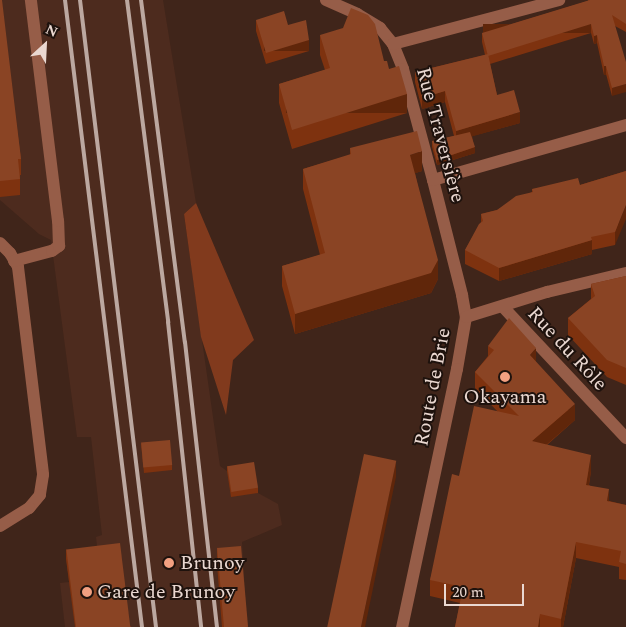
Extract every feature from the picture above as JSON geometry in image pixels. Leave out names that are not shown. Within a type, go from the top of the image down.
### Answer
[{"type":"street","points":[[14,261],[52,252],[59,246],[58,221],[31,0]]},
{"type":"street","name":"Rue Traversière","points":[[326,0],[357,14],[380,28],[393,44],[403,69],[433,180],[466,317]]},
{"type":"street","points":[[393,44],[559,0]]},
{"type":"street","points":[[433,180],[626,125]]},
{"type":"street","points":[[0,243],[18,267],[43,475],[40,495],[29,508],[0,526]]},
{"type":"street","name":"Route de Brie","points":[[402,627],[457,369],[466,317],[547,292],[626,274]]},
{"type":"street","name":"Rue du Rôle","points":[[503,307],[626,438]]},
{"type":"shaded area","points":[[0,0],[163,0],[196,203],[184,214],[220,466],[227,471],[254,468],[258,493],[278,504],[282,525],[242,542],[247,627],[65,627],[60,583],[69,582],[66,559],[98,555],[96,537],[102,535],[91,437],[77,437],[51,240],[39,234],[0,200]]},
{"type":"shaded area","points":[[196,203],[254,340],[233,360],[226,415],[201,337],[184,214]]},
{"type":"building","points":[[0,0],[2,0],[21,159],[18,159],[20,179],[0,181]]},
{"type":"building","points":[[590,0],[626,0],[626,24],[612,15],[626,62],[626,84],[612,88],[606,66],[604,66],[597,35],[594,36],[591,24],[488,56],[482,33]]},
{"type":"building","points":[[351,8],[368,15],[375,24],[384,61],[387,61],[389,69],[399,66],[407,94],[292,130],[279,84],[330,68],[320,35],[343,28]]},
{"type":"building","points":[[284,11],[288,25],[306,20],[309,40],[266,53],[256,20]]},
{"type":"building","points":[[488,54],[497,95],[514,90],[520,112],[456,131],[445,91],[422,98],[415,72]]},
{"type":"building","points":[[417,131],[422,151],[410,155],[438,260],[431,273],[295,314],[282,266],[325,253],[303,169],[351,154],[350,148]]},
{"type":"building","points":[[470,132],[475,147],[437,160],[432,141]]},
{"type":"building","points":[[626,171],[626,205],[615,232],[591,237],[592,240],[499,268],[465,250],[479,224],[483,221],[481,214],[497,210],[516,196],[533,192],[532,189],[578,178],[580,185]]},
{"type":"building","points":[[626,276],[626,368],[607,360],[568,318],[595,296],[591,284]]},
{"type":"building","points":[[509,318],[536,348],[530,355],[575,404],[532,441],[591,455],[586,485],[609,489],[607,501],[626,505],[626,564],[619,562],[621,551],[576,542],[561,619],[540,614],[538,627],[455,627],[463,587],[430,580],[452,474],[459,476],[474,406],[519,416],[475,372],[494,350],[488,346]]},
{"type":"building","points":[[170,440],[172,465],[143,467],[141,443]]},
{"type":"building","points":[[364,454],[396,461],[361,627],[327,627]]},
{"type":"building","points":[[254,462],[258,488],[231,492],[227,466]]},
{"type":"building","points":[[120,543],[130,627],[76,627],[66,550]]},
{"type":"building","points":[[241,546],[248,627],[224,627],[217,548]]},
{"type":"railway","points":[[65,0],[142,627]]},
{"type":"railway","points":[[80,0],[156,627]]},
{"type":"railway","points":[[127,0],[168,322],[201,627]]},
{"type":"railway","points":[[141,0],[185,342],[217,627]]},
{"type":"place","name":"Okayama","points":[[505,377]]},
{"type":"place","name":"Brunoy","points":[[169,563]]},
{"type":"place","name":"Gare de Brunoy","points":[[87,592]]}]
